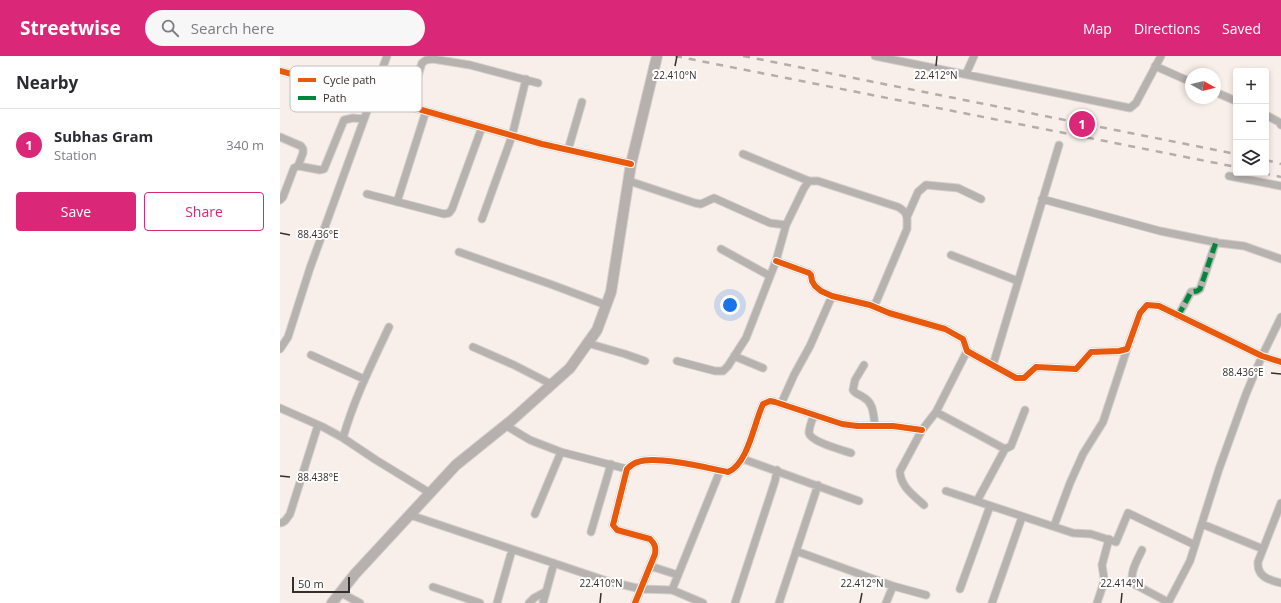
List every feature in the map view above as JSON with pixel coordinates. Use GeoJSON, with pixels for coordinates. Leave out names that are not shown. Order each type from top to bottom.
{"type":"FeatureCollection","features":[{"type":"Feature","properties":{"kind":"main road"},"geometry":{"type":"LineString","coordinates":[[332,603],[355,574],[456,465],[505,425],[570,368],[597,330],[611,292],[631,164],[657,56]]}},
{"type":"Feature","properties":{"kind":"street"},"geometry":{"type":"LineString","coordinates":[[383,66],[387,56]]}},
{"type":"Feature","properties":{"kind":"street"},"geometry":{"type":"LineString","coordinates":[[874,56],[1130,108],[1136,103],[1161,56]]}},
{"type":"Feature","properties":{"kind":"street"},"geometry":{"type":"LineString","coordinates":[[966,74],[974,56]]}},
{"type":"Feature","properties":{"kind":"street"},"geometry":{"type":"LineString","coordinates":[[421,66],[426,60],[433,59],[470,65],[538,82]]}},
{"type":"Feature","properties":{"kind":"street"},"geometry":{"type":"LineString","coordinates":[[1155,66],[1185,79]]}},
{"type":"Feature","properties":{"kind":"street"},"geometry":{"type":"LineString","coordinates":[[280,71],[290,74]]}},
{"type":"Feature","properties":{"kind":"street"},"geometry":{"type":"LineString","coordinates":[[482,219],[512,136],[526,79]]}},
{"type":"Feature","properties":{"kind":"street"},"geometry":{"type":"LineString","coordinates":[[1221,95],[1233,100]]}},
{"type":"Feature","properties":{"kind":"street"},"geometry":{"type":"LineString","coordinates":[[568,150],[582,102]]}},
{"type":"Feature","properties":{"kind":"street"},"geometry":{"type":"LineString","coordinates":[[422,110],[512,136],[631,164]]}},
{"type":"Feature","properties":{"kind":"street"},"geometry":{"type":"LineString","coordinates":[[398,202],[426,111]]}},
{"type":"Feature","properties":{"kind":"street"},"geometry":{"type":"LineString","coordinates":[[280,349],[288,337],[310,268],[366,112]]}},
{"type":"Feature","properties":{"kind":"street"},"geometry":{"type":"LineString","coordinates":[[1269,117],[1279,122],[1281,125]]}},
{"type":"Feature","properties":{"kind":"street"},"geometry":{"type":"LineString","coordinates":[[298,166],[320,170],[324,169],[344,120],[348,118],[364,119]]}},
{"type":"Feature","properties":{"kind":"street"},"geometry":{"type":"LineString","coordinates":[[367,194],[444,214],[449,213],[452,209],[482,127]]}},
{"type":"Feature","properties":{"kind":"street"},"geometry":{"type":"LineString","coordinates":[[280,137],[301,146],[303,149],[298,166],[294,168],[283,197],[280,200]]}},
{"type":"Feature","properties":{"kind":"street"},"geometry":{"type":"LineString","coordinates":[[993,365],[1059,145]]}},
{"type":"Feature","properties":{"kind":"street"},"geometry":{"type":"LineString","coordinates":[[743,154],[809,181],[818,181],[898,207],[904,211],[907,217]]}},
{"type":"Feature","properties":{"kind":"street"},"geometry":{"type":"LineString","coordinates":[[1229,176],[1281,186]]}},
{"type":"Feature","properties":{"kind":"street"},"geometry":{"type":"LineString","coordinates":[[628,181],[695,203],[702,204],[714,198],[770,223],[786,225]]}},
{"type":"Feature","properties":{"kind":"street"},"geometry":{"type":"LineString","coordinates":[[677,361],[715,371],[723,371],[728,366],[746,338],[776,261],[786,225],[809,181]]}},
{"type":"Feature","properties":{"kind":"street"},"geometry":{"type":"LineString","coordinates":[[874,307],[906,229],[907,217],[918,192],[926,185],[958,188],[981,199]]}},
{"type":"Feature","properties":{"kind":"street"},"geometry":{"type":"LineString","coordinates":[[1042,199],[1160,231],[1244,246],[1281,259]]}},
{"type":"Feature","properties":{"kind":"street"},"geometry":{"type":"LineString","coordinates":[[1178,316],[1191,292],[1200,288],[1216,242]]}},
{"type":"Feature","properties":{"kind":"street"},"geometry":{"type":"LineString","coordinates":[[721,249],[770,276]]}},
{"type":"Feature","properties":{"kind":"street"},"geometry":{"type":"LineString","coordinates":[[459,252],[606,305]]}},
{"type":"Feature","properties":{"kind":"street"},"geometry":{"type":"LineString","coordinates":[[951,255],[1018,281]]}},
{"type":"Feature","properties":{"kind":"street"},"geometry":{"type":"LineString","coordinates":[[776,261],[809,273],[815,286],[821,291],[832,296],[874,307],[945,329],[963,339],[967,351],[1016,378],[1024,378],[1036,368],[1076,370],[1091,352],[1119,351],[1127,349]]}},
{"type":"Feature","properties":{"kind":"street"},"geometry":{"type":"LineString","coordinates":[[781,404],[794,375],[810,346],[832,296]]}},
{"type":"Feature","properties":{"kind":"street"},"geometry":{"type":"LineString","coordinates":[[1054,526],[1070,483],[1083,454],[1103,422],[1140,313],[1147,305],[1159,306],[1262,356],[1281,362]]}},
{"type":"Feature","properties":{"kind":"street"},"geometry":{"type":"LineString","coordinates":[[1142,550],[1132,574],[1132,581],[1134,584],[1168,602],[1190,561],[1219,469],[1246,394],[1281,317]]}},
{"type":"Feature","properties":{"kind":"street"},"geometry":{"type":"LineString","coordinates":[[344,438],[348,422],[364,379],[389,327]]}},
{"type":"Feature","properties":{"kind":"street"},"geometry":{"type":"LineString","coordinates":[[280,334],[288,337]]}},
{"type":"Feature","properties":{"kind":"street"},"geometry":{"type":"LineString","coordinates":[[587,343],[645,361]]}},
{"type":"Feature","properties":{"kind":"street"},"geometry":{"type":"LineString","coordinates":[[473,347],[514,365],[551,384]]}},
{"type":"Feature","properties":{"kind":"street"},"geometry":{"type":"LineString","coordinates":[[924,505],[905,487],[900,477],[900,471],[922,430],[936,412],[967,351]]}},
{"type":"Feature","properties":{"kind":"street"},"geometry":{"type":"LineString","coordinates":[[311,355],[364,379]]}},
{"type":"Feature","properties":{"kind":"street"},"geometry":{"type":"LineString","coordinates":[[734,356],[763,368]]}},
{"type":"Feature","properties":{"kind":"street"},"geometry":{"type":"LineString","coordinates":[[864,365],[855,380],[853,390],[870,401],[875,425]]}},
{"type":"Feature","properties":{"kind":"street"},"geometry":{"type":"LineString","coordinates":[[635,603],[655,554],[656,548],[650,539],[617,530],[613,525],[627,469],[637,462],[650,459],[682,463],[720,471],[728,472],[734,470],[743,459],[764,404],[770,402],[781,404],[842,424],[857,426],[893,426],[922,430]]}},
{"type":"Feature","properties":{"kind":"street"},"geometry":{"type":"LineString","coordinates":[[280,408],[344,438],[376,460],[430,492]]}},
{"type":"Feature","properties":{"kind":"street"},"geometry":{"type":"LineString","coordinates":[[977,501],[1005,449],[1011,446],[1025,410]]}},
{"type":"Feature","properties":{"kind":"street"},"geometry":{"type":"LineString","coordinates":[[936,412],[1005,449]]}},
{"type":"Feature","properties":{"kind":"street"},"geometry":{"type":"LineString","coordinates":[[814,415],[809,432],[811,436],[819,442],[851,453]]}},
{"type":"Feature","properties":{"kind":"street"},"geometry":{"type":"LineString","coordinates":[[280,523],[283,523],[290,514],[318,425]]}},
{"type":"Feature","properties":{"kind":"street"},"geometry":{"type":"LineString","coordinates":[[505,425],[530,440],[561,452],[627,469]]}},
{"type":"Feature","properties":{"kind":"street"},"geometry":{"type":"LineString","coordinates":[[535,514],[561,452]]}},
{"type":"Feature","properties":{"kind":"street"},"geometry":{"type":"LineString","coordinates":[[743,459],[777,470],[859,501]]}},
{"type":"Feature","properties":{"kind":"street"},"geometry":{"type":"LineString","coordinates":[[591,532],[611,464]]}},
{"type":"Feature","properties":{"kind":"street"},"geometry":{"type":"LineString","coordinates":[[734,603],[775,481],[777,470]]}},
{"type":"Feature","properties":{"kind":"street"},"geometry":{"type":"LineString","coordinates":[[672,590],[720,471]]}},
{"type":"Feature","properties":{"kind":"street"},"geometry":{"type":"LineString","coordinates":[[779,603],[818,485]]}},
{"type":"Feature","properties":{"kind":"street"},"geometry":{"type":"LineString","coordinates":[[946,491],[1073,533],[1091,534],[1116,542],[1128,513],[1195,545]]}},
{"type":"Feature","properties":{"kind":"street"},"geometry":{"type":"LineString","coordinates":[[1281,504],[1258,562],[1260,574],[1268,579],[1281,583]]}},
{"type":"Feature","properties":{"kind":"street"},"geometry":{"type":"LineString","coordinates":[[960,589],[990,506]]}},
{"type":"Feature","properties":{"kind":"street"},"geometry":{"type":"LineString","coordinates":[[410,515],[607,581],[641,589],[672,590],[703,603]]}},
{"type":"Feature","properties":{"kind":"street"},"geometry":{"type":"LineString","coordinates":[[992,603],[1022,517]]}},
{"type":"Feature","properties":{"kind":"street"},"geometry":{"type":"LineString","coordinates":[[1202,524],[1263,550]]}},
{"type":"Feature","properties":{"kind":"street"},"geometry":{"type":"LineString","coordinates":[[1097,603],[1103,585],[1104,578],[1102,565],[1109,539]]}},
{"type":"Feature","properties":{"kind":"street"},"geometry":{"type":"LineString","coordinates":[[497,603],[512,550]]}},
{"type":"Feature","properties":{"kind":"street"},"geometry":{"type":"LineString","coordinates":[[796,551],[893,586],[926,595]]}},
{"type":"Feature","properties":{"kind":"street"},"geometry":{"type":"LineString","coordinates":[[543,603],[554,563]]}},
{"type":"Feature","properties":{"kind":"street"},"geometry":{"type":"LineString","coordinates":[[650,566],[678,575]]}},
{"type":"Feature","properties":{"kind":"street"},"geometry":{"type":"LineString","coordinates":[[886,603],[893,586]]}},
{"type":"Feature","properties":{"kind":"street"},"geometry":{"type":"LineString","coordinates":[[433,587],[480,603]]}},
{"type":"Feature","properties":{"kind":"street"},"geometry":{"type":"LineString","coordinates":[[530,603],[534,598],[545,592]]}},
{"type":"Feature","properties":{"kind":"street"},"geometry":{"type":"LineString","coordinates":[[341,593],[360,603]]}},
{"type":"Feature","properties":{"kind":"railway"},"geometry":{"type":"LineString","coordinates":[[675,56],[1233,166]]}},
{"type":"Feature","properties":{"kind":"railway"},"geometry":{"type":"LineString","coordinates":[[743,56],[1233,153]]}},
{"type":"Feature","properties":{"kind":"railway"},"geometry":{"type":"LineString","coordinates":[[1269,161],[1281,164]]}},
{"type":"Feature","properties":{"kind":"railway"},"geometry":{"type":"LineString","coordinates":[[1269,174],[1281,177]]}},
{"type":"Feature","properties":{"kind":"marked path"},"geometry":{"type":"LineString","coordinates":[[1178,316],[1191,292],[1200,289],[1216,242]]}},
{"type":"Feature","properties":{"kind":"cycle path"},"geometry":{"type":"LineString","coordinates":[[280,71],[290,74]]}},
{"type":"Feature","properties":{"kind":"cycle path"},"geometry":{"type":"LineString","coordinates":[[422,110],[542,144],[631,164]]}},
{"type":"Feature","properties":{"kind":"cycle path"},"geometry":{"type":"LineString","coordinates":[[776,261],[809,273],[815,286],[821,291],[832,296],[870,305],[889,313],[945,329],[963,339],[967,351],[1016,378],[1024,378],[1036,367],[1076,369],[1091,352],[1119,351],[1127,349],[1140,313],[1147,305],[1159,306],[1262,356],[1281,362]]}},
{"type":"Feature","properties":{"kind":"cycle path"},"geometry":{"type":"LineString","coordinates":[[635,603],[655,554],[655,546],[650,539],[617,530],[613,525],[627,469],[634,464],[646,460],[669,461],[728,472],[735,468],[741,461],[750,442],[763,404],[770,401],[842,424],[857,426],[893,426],[922,430]]}},
{"type":"Feature","properties":{"kind":"place","name":"Subhas Gram"},"geometry":{"type":"Point","coordinates":[1082,124]}}]}
